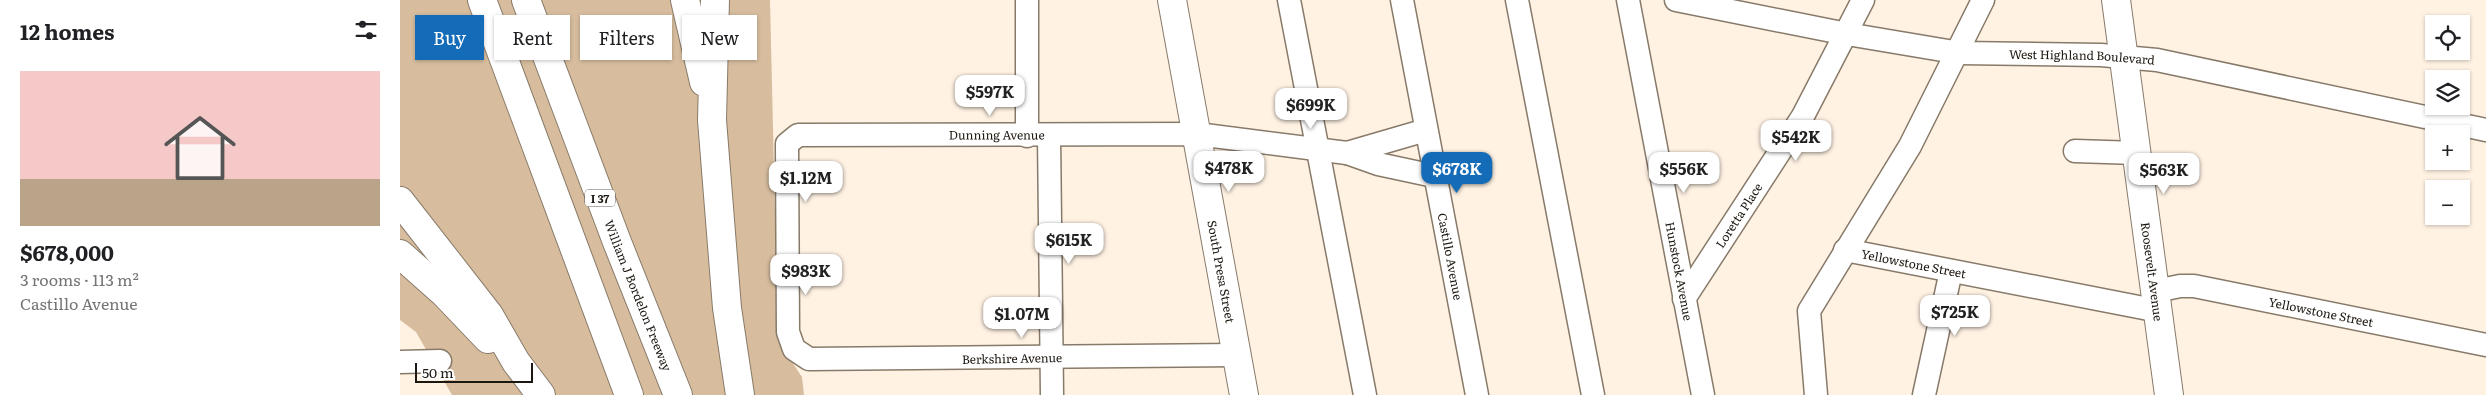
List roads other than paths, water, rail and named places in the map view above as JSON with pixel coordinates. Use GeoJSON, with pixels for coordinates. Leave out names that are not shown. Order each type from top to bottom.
{"type":"FeatureCollection","features":[{"type":"Feature","properties":{"kind":"main road"},"geometry":{"type":"LineString","coordinates":[[482,0],[629,395]]}},
{"type":"Feature","properties":{"kind":"main road","name":"William J Bordelon Freeway"},"geometry":{"type":"LineString","coordinates":[[526,0],[617,242],[678,395]]}},
{"type":"Feature","properties":{"kind":"main road"},"geometry":{"type":"LineString","coordinates":[[685,0],[712,120]]}},
{"type":"Feature","properties":{"kind":"main road"},"geometry":{"type":"LineString","coordinates":[[715,0],[712,120],[727,308],[740,395]]}},
{"type":"Feature","properties":{"kind":"main road","name":"South Presa Street"},"geometry":{"type":"LineString","coordinates":[[1172,0],[1244,395]]}},
{"type":"Feature","properties":{"kind":"main road","name":"Roosevelt Avenue"},"geometry":{"type":"LineString","coordinates":[[2116,0],[2169,395]]}},
{"type":"Feature","properties":{"kind":"main road"},"geometry":{"type":"LineString","coordinates":[[400,201],[489,315],[516,362],[541,395]]}},
{"type":"Feature","properties":{"kind":"main road"},"geometry":{"type":"LineString","coordinates":[[400,254],[444,293],[486,337],[516,362]]}},
{"type":"Feature","properties":{"kind":"street"},"geometry":{"type":"LineString","coordinates":[[1027,0],[1038,136],[1052,358],[1052,395]]}},
{"type":"Feature","properties":{"kind":"street"},"geometry":{"type":"LineString","coordinates":[[1289,0],[1365,395]]}},
{"type":"Feature","properties":{"kind":"street","name":"Castillo Avenue"},"geometry":{"type":"LineString","coordinates":[[1402,0],[1477,395]]}},
{"type":"Feature","properties":{"kind":"street"},"geometry":{"type":"LineString","coordinates":[[1517,0],[1593,395]]}},
{"type":"Feature","properties":{"kind":"street","name":"Hunstock Avenue"},"geometry":{"type":"LineString","coordinates":[[1628,0],[1703,395]]}},
{"type":"Feature","properties":{"kind":"street","name":"West Highland Boulevard"},"geometry":{"type":"LineString","coordinates":[[1676,0],[1742,6],[1846,34],[1955,52],[2124,56],[2158,60],[2486,130]]}},
{"type":"Feature","properties":{"kind":"street","name":"Loretta Place"},"geometry":{"type":"LineString","coordinates":[[1684,299],[1803,116],[1863,0]]}},
{"type":"Feature","properties":{"kind":"street"},"geometry":{"type":"LineString","coordinates":[[1816,395],[1809,311],[1910,146],[1955,52],[1983,0]]}},
{"type":"Feature","properties":{"kind":"street"},"geometry":{"type":"LineString","coordinates":[[1347,153],[1426,130]]}},
{"type":"Feature","properties":{"kind":"street","name":"Dunning Avenue"},"geometry":{"type":"LineString","coordinates":[[792,346],[788,332],[788,144],[796,136],[1197,134],[1347,153]]}},
{"type":"Feature","properties":{"kind":"street"},"geometry":{"type":"LineString","coordinates":[[2075,151],[2137,153]]}},
{"type":"Feature","properties":{"kind":"street"},"geometry":{"type":"LineString","coordinates":[[1347,153],[1378,164],[1434,176]]}},
{"type":"Feature","properties":{"kind":"street","name":"Yellowstone Street"},"geometry":{"type":"LineString","coordinates":[[1845,250],[1951,271],[2157,301],[2180,286],[2194,286],[2486,344]]}},
{"type":"Feature","properties":{"kind":"street"},"geometry":{"type":"LineString","coordinates":[[1924,395],[1951,271]]}},
{"type":"Feature","properties":{"kind":"street","name":"Berkshire Avenue"},"geometry":{"type":"LineString","coordinates":[[792,346],[800,354],[821,360],[1237,355]]}},
{"type":"Feature","properties":{"kind":"street"},"geometry":{"type":"LineString","coordinates":[[400,362],[440,361]]}}]}
